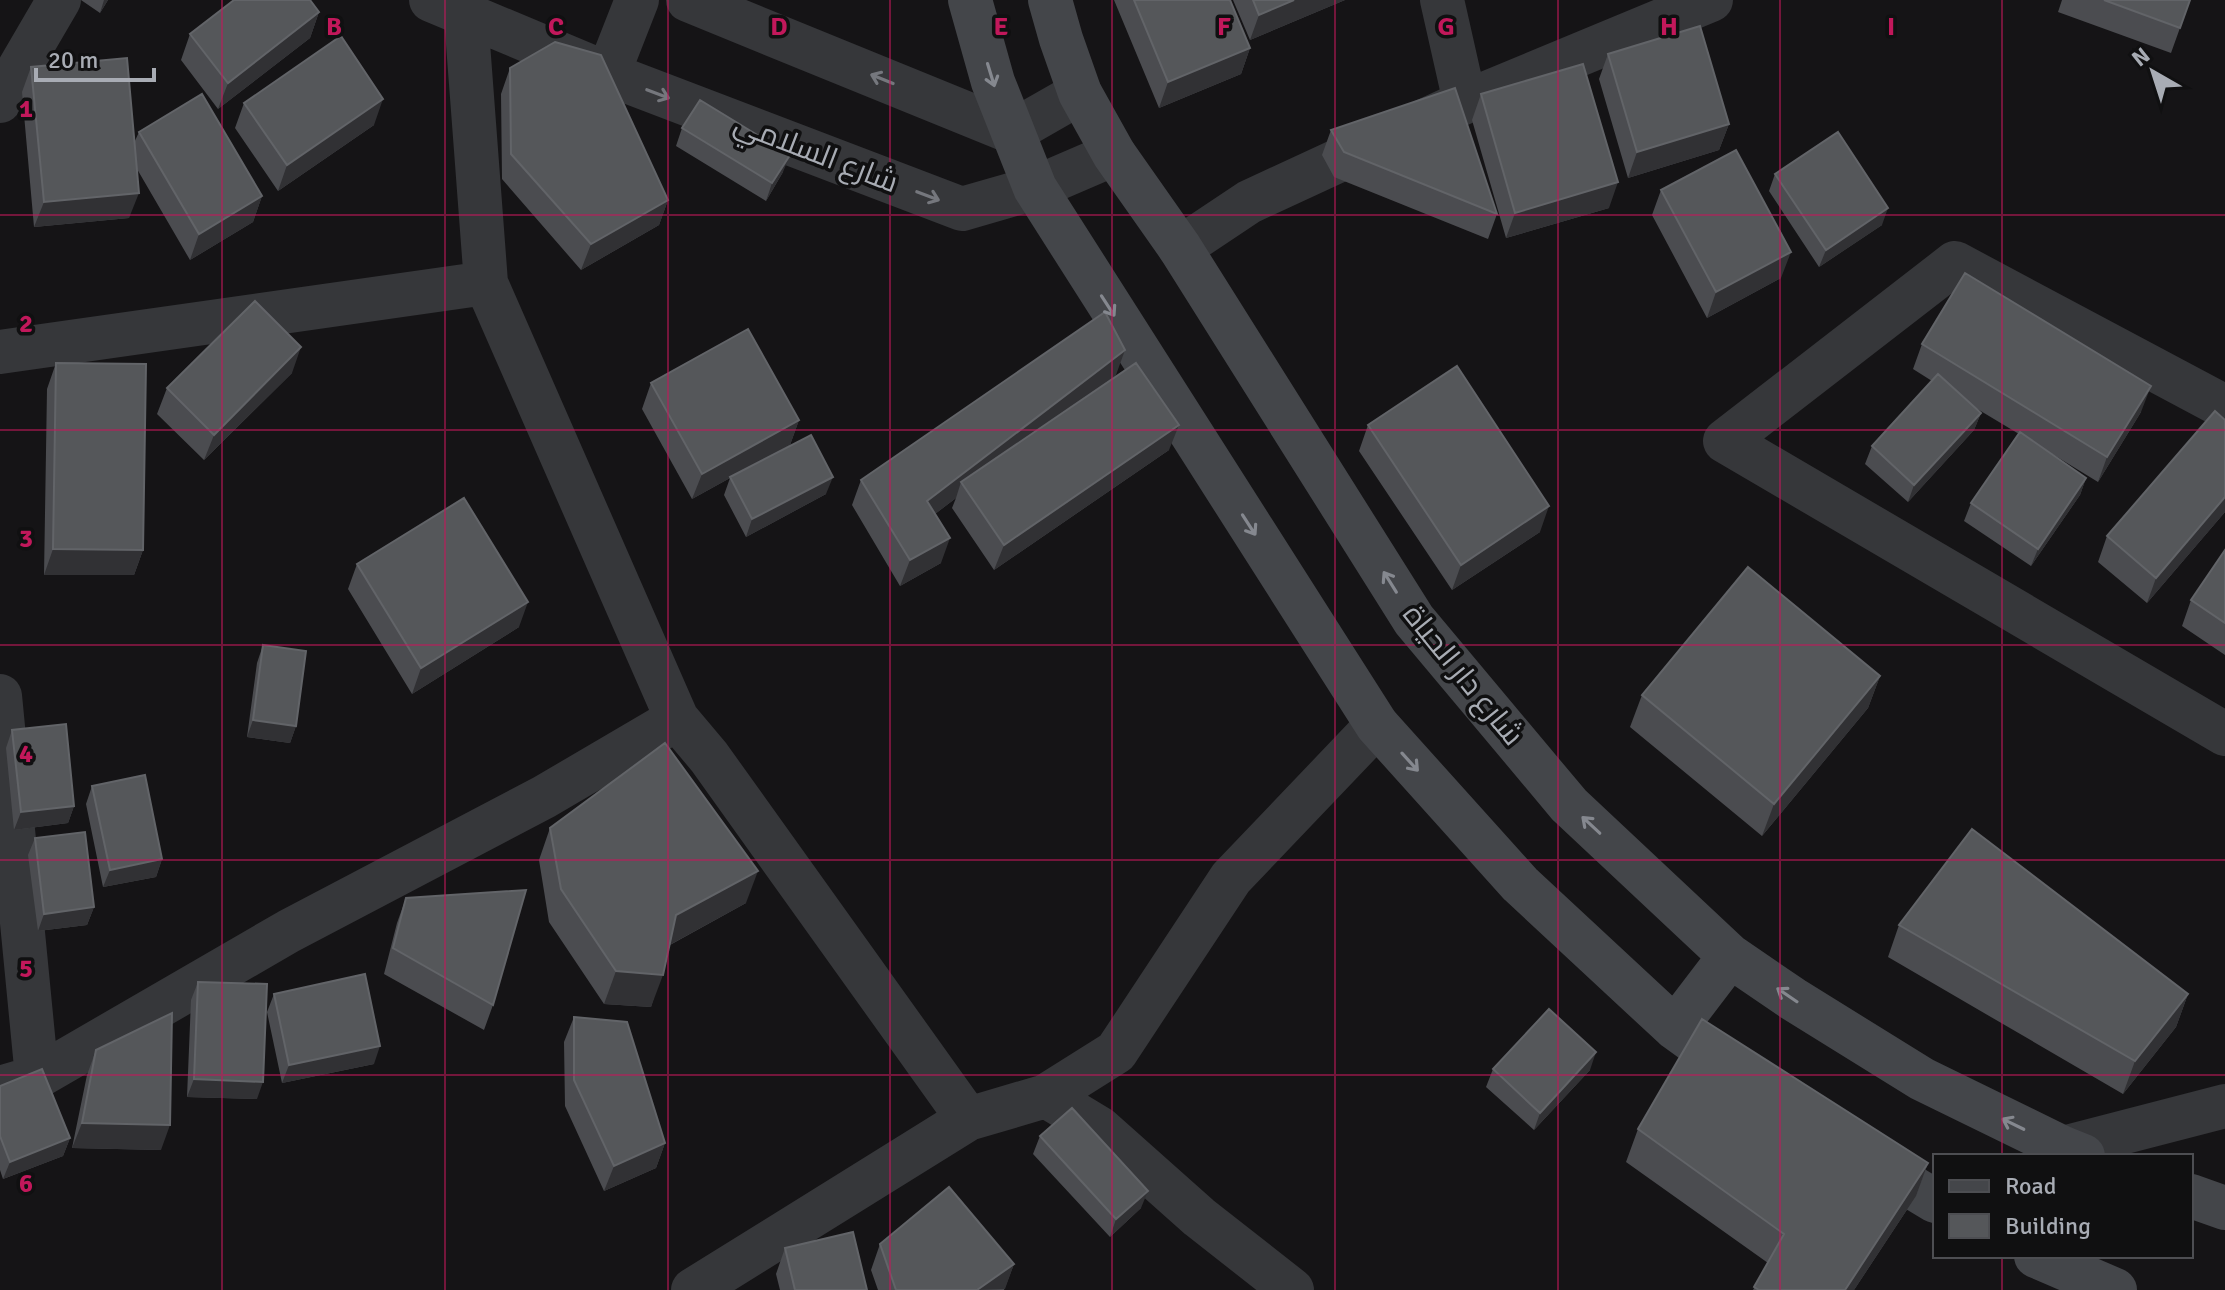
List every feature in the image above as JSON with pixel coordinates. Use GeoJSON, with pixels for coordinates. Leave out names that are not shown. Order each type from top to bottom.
{"type":"FeatureCollection","features":[{"type":"Feature","properties":{"kind":"main road"},"geometry":{"type":"LineString","coordinates":[[970,0],[993,82],[1035,188],[1377,725],[1520,884],[1675,1028],[1772,1096]]}},
{"type":"Feature","properties":{"kind":"main road","name":"شارع دار الحياة"},"geometry":{"type":"LineString","coordinates":[[1050,0],[1080,93],[1114,154],[1180,248],[1414,620],[1569,805],[1730,956],[1922,1079],[2073,1152]]}},
{"type":"Feature","properties":{"kind":"main road"},"geometry":{"type":"LineString","coordinates":[[1675,1028],[1730,956]]}},
{"type":"Feature","properties":{"kind":"main road"},"geometry":{"type":"LineString","coordinates":[[1836,1140],[1888,1175],[1933,1200]]}},
{"type":"Feature","properties":{"kind":"main road"},"geometry":{"type":"LineString","coordinates":[[2193,1197],[2225,1208]]}},
{"type":"Feature","properties":{"kind":"main road"},"geometry":{"type":"LineString","coordinates":[[2041,1258],[2115,1290]]}},
{"type":"Feature","properties":{"kind":"street"},"geometry":{"type":"LineString","coordinates":[[0,101],[59,0]]}},
{"type":"Feature","properties":{"kind":"street"},"geometry":{"type":"LineString","coordinates":[[608,74],[637,0]]}},
{"type":"Feature","properties":{"kind":"street"},"geometry":{"type":"LineString","coordinates":[[688,0],[1012,132],[1080,93]]}},
{"type":"Feature","properties":{"kind":"street"},"geometry":{"type":"LineString","coordinates":[[1442,0],[1465,102]]}},
{"type":"Feature","properties":{"kind":"street"},"geometry":{"type":"LineString","coordinates":[[1180,248],[1249,202],[1465,102],[1711,0]]}},
{"type":"Feature","properties":{"kind":"street"},"geometry":{"type":"LineString","coordinates":[[449,8],[486,283],[677,719],[709,757],[968,1119]]}},
{"type":"Feature","properties":{"kind":"street","name":"شارع السلامي"},"geometry":{"type":"LineString","coordinates":[[449,8],[608,74],[962,209],[1035,188],[1114,154]]}},
{"type":"Feature","properties":{"kind":"street"},"geometry":{"type":"LineString","coordinates":[[2225,407],[1955,263],[1725,441],[2225,734]]}},
{"type":"Feature","properties":{"kind":"street"},"geometry":{"type":"LineString","coordinates":[[0,352],[486,283]]}},
{"type":"Feature","properties":{"kind":"street"},"geometry":{"type":"LineString","coordinates":[[0,696],[18,1083],[289,931],[544,797],[677,719]]}},
{"type":"Feature","properties":{"kind":"street"},"geometry":{"type":"LineString","coordinates":[[693,1290],[968,1119],[1046,1096],[1116,1052],[1231,878],[1377,725]]}},
{"type":"Feature","properties":{"kind":"street"},"geometry":{"type":"LineString","coordinates":[[1046,1096],[1099,1128],[1199,1217],[1292,1290]]}},
{"type":"Feature","properties":{"kind":"street"},"geometry":{"type":"LineString","coordinates":[[2073,1152],[2225,1106]]}},
{"type":"Feature","properties":{"kind":"building"},"geometry":{"type":"Polygon","coordinates":[[[234,0],[310,0],[319,12],[228,83],[190,34],[234,0]]]}},
{"type":"Feature","properties":{"kind":"building"},"geometry":{"type":"Polygon","coordinates":[[[1134,0],[1230,0],[1250,48],[1168,82],[1134,0]]]}},
{"type":"Feature","properties":{"kind":"building"},"geometry":{"type":"Polygon","coordinates":[[[1253,0],[1294,0],[1259,15],[1253,0]]]}},
{"type":"Feature","properties":{"kind":"building"},"geometry":{"type":"Polygon","coordinates":[[[2104,0],[2190,0],[2180,28],[2104,0]]]}},
{"type":"Feature","properties":{"kind":"building"},"geometry":{"type":"Polygon","coordinates":[[[1700,26],[1729,124],[1637,152],[1608,54],[1700,26]]]}},
{"type":"Feature","properties":{"kind":"building"},"geometry":{"type":"Polygon","coordinates":[[[341,36],[383,99],[287,165],[244,103],[341,36]]]}},
{"type":"Feature","properties":{"kind":"building"},"geometry":{"type":"Polygon","coordinates":[[[555,42],[601,55],[668,200],[591,244],[511,154],[510,68],[555,42]]]}},
{"type":"Feature","properties":{"kind":"building"},"geometry":{"type":"Polygon","coordinates":[[[127,58],[139,193],[44,202],[31,67],[127,58]]]}},
{"type":"Feature","properties":{"kind":"building"},"geometry":{"type":"Polygon","coordinates":[[[1583,64],[1618,182],[1515,213],[1481,94],[1583,64]]]}},
{"type":"Feature","properties":{"kind":"building"},"geometry":{"type":"Polygon","coordinates":[[[1455,88],[1497,214],[1344,152],[1331,130],[1455,88]]]}},
{"type":"Feature","properties":{"kind":"building"},"geometry":{"type":"Polygon","coordinates":[[[202,94],[262,196],[199,234],[139,132],[202,94]]]}},
{"type":"Feature","properties":{"kind":"building"},"geometry":{"type":"Polygon","coordinates":[[[700,100],[790,155],[772,183],[682,128],[700,100]]]}},
{"type":"Feature","properties":{"kind":"building"},"geometry":{"type":"Polygon","coordinates":[[[1838,132],[1888,208],[1826,250],[1775,174],[1838,132]]]}},
{"type":"Feature","properties":{"kind":"building"},"geometry":{"type":"Polygon","coordinates":[[[1736,150],[1791,252],[1716,292],[1661,190],[1736,150]]]}},
{"type":"Feature","properties":{"kind":"building"},"geometry":{"type":"Polygon","coordinates":[[[1965,273],[2151,386],[2107,457],[1922,344],[1965,273]]]}},
{"type":"Feature","properties":{"kind":"building"},"geometry":{"type":"Polygon","coordinates":[[[255,301],[301,347],[214,435],[167,388],[255,301]]]}},
{"type":"Feature","properties":{"kind":"building"},"geometry":{"type":"Polygon","coordinates":[[[1105,312],[1125,350],[927,501],[950,538],[910,560],[861,480],[1105,312]]]}},
{"type":"Feature","properties":{"kind":"building"},"geometry":{"type":"Polygon","coordinates":[[[748,329],[799,420],[702,474],[651,383],[748,329]]]}},
{"type":"Feature","properties":{"kind":"building"},"geometry":{"type":"Polygon","coordinates":[[[56,363],[146,364],[143,550],[53,549],[56,363]]]}},
{"type":"Feature","properties":{"kind":"building"},"geometry":{"type":"Polygon","coordinates":[[[1136,363],[1179,425],[1004,545],[961,482],[1136,363]]]}},
{"type":"Feature","properties":{"kind":"building"},"geometry":{"type":"Polygon","coordinates":[[[1457,366],[1549,506],[1461,565],[1368,425],[1457,366]]]}},
{"type":"Feature","properties":{"kind":"building"},"geometry":{"type":"Polygon","coordinates":[[[1938,374],[1981,413],[1914,485],[1872,446],[1938,374]]]}},
{"type":"Feature","properties":{"kind":"building"},"geometry":{"type":"Polygon","coordinates":[[[2215,411],[2225,420],[2225,497],[2156,578],[2107,536],[2215,411]]]}},
{"type":"Feature","properties":{"kind":"building"},"geometry":{"type":"Polygon","coordinates":[[[2020,432],[2086,478],[2038,549],[1971,503],[2020,432]]]}},
{"type":"Feature","properties":{"kind":"building"},"geometry":{"type":"Polygon","coordinates":[[[811,435],[833,477],[752,519],[730,477],[811,435]]]}},
{"type":"Feature","properties":{"kind":"building"},"geometry":{"type":"Polygon","coordinates":[[[464,498],[528,602],[421,668],[357,564],[464,498]]]}},
{"type":"Feature","properties":{"kind":"building"},"geometry":{"type":"Polygon","coordinates":[[[2225,550],[2225,623],[2191,600],[2225,550]]]}},
{"type":"Feature","properties":{"kind":"building"},"geometry":{"type":"Polygon","coordinates":[[[1748,567],[1880,676],[1774,804],[1642,695],[1748,567]]]}},
{"type":"Feature","properties":{"kind":"building"},"geometry":{"type":"Polygon","coordinates":[[[263,645],[306,651],[296,726],[253,720],[263,645]]]}},
{"type":"Feature","properties":{"kind":"building"},"geometry":{"type":"Polygon","coordinates":[[[66,724],[74,806],[21,812],[12,730],[66,724]]]}},
{"type":"Feature","properties":{"kind":"building"},"geometry":{"type":"Polygon","coordinates":[[[665,743],[758,871],[676,915],[663,975],[616,971],[561,889],[550,828],[665,743]]]}},
{"type":"Feature","properties":{"kind":"building"},"geometry":{"type":"Polygon","coordinates":[[[145,775],[162,859],[110,870],[92,786],[145,775]]]}},
{"type":"Feature","properties":{"kind":"building"},"geometry":{"type":"Polygon","coordinates":[[[1972,829],[2188,994],[2135,1061],[1899,925],[1972,829]]]}},
{"type":"Feature","properties":{"kind":"building"},"geometry":{"type":"Polygon","coordinates":[[[85,832],[94,907],[44,914],[35,838],[85,832]]]}},
{"type":"Feature","properties":{"kind":"building"},"geometry":{"type":"Polygon","coordinates":[[[526,890],[493,1005],[393,948],[406,898],[526,890]]]}},
{"type":"Feature","properties":{"kind":"building"},"geometry":{"type":"Polygon","coordinates":[[[365,974],[380,1046],[289,1065],[274,994],[365,974]]]}},
{"type":"Feature","properties":{"kind":"building"},"geometry":{"type":"Polygon","coordinates":[[[198,982],[267,984],[263,1082],[194,1079],[198,982]]]}},
{"type":"Feature","properties":{"kind":"building"},"geometry":{"type":"Polygon","coordinates":[[[1549,1009],[1596,1052],[1540,1113],[1493,1069],[1549,1009]]]}},
{"type":"Feature","properties":{"kind":"building"},"geometry":{"type":"Polygon","coordinates":[[[172,1013],[170,1125],[82,1123],[96,1050],[172,1013]]]}},
{"type":"Feature","properties":{"kind":"building"},"geometry":{"type":"Polygon","coordinates":[[[574,1017],[627,1022],[665,1143],[614,1166],[574,1080],[574,1017]]]}},
{"type":"Feature","properties":{"kind":"building"},"geometry":{"type":"Polygon","coordinates":[[[1702,1019],[1928,1163],[1845,1290],[1759,1290],[1754,1287],[1784,1234],[1638,1129],[1702,1019]]]}},
{"type":"Feature","properties":{"kind":"building"},"geometry":{"type":"Polygon","coordinates":[[[42,1069],[70,1138],[10,1162],[0,1136],[0,1086],[42,1069]]]}},
{"type":"Feature","properties":{"kind":"building"},"geometry":{"type":"Polygon","coordinates":[[[1072,1108],[1148,1191],[1116,1219],[1040,1136],[1072,1108]]]}},
{"type":"Feature","properties":{"kind":"building"},"geometry":{"type":"Polygon","coordinates":[[[949,1187],[1014,1264],[977,1290],[896,1290],[880,1244],[949,1187]]]}},
{"type":"Feature","properties":{"kind":"building"},"geometry":{"type":"Polygon","coordinates":[[[853,1232],[867,1290],[795,1290],[785,1248],[853,1232]]]}}]}
